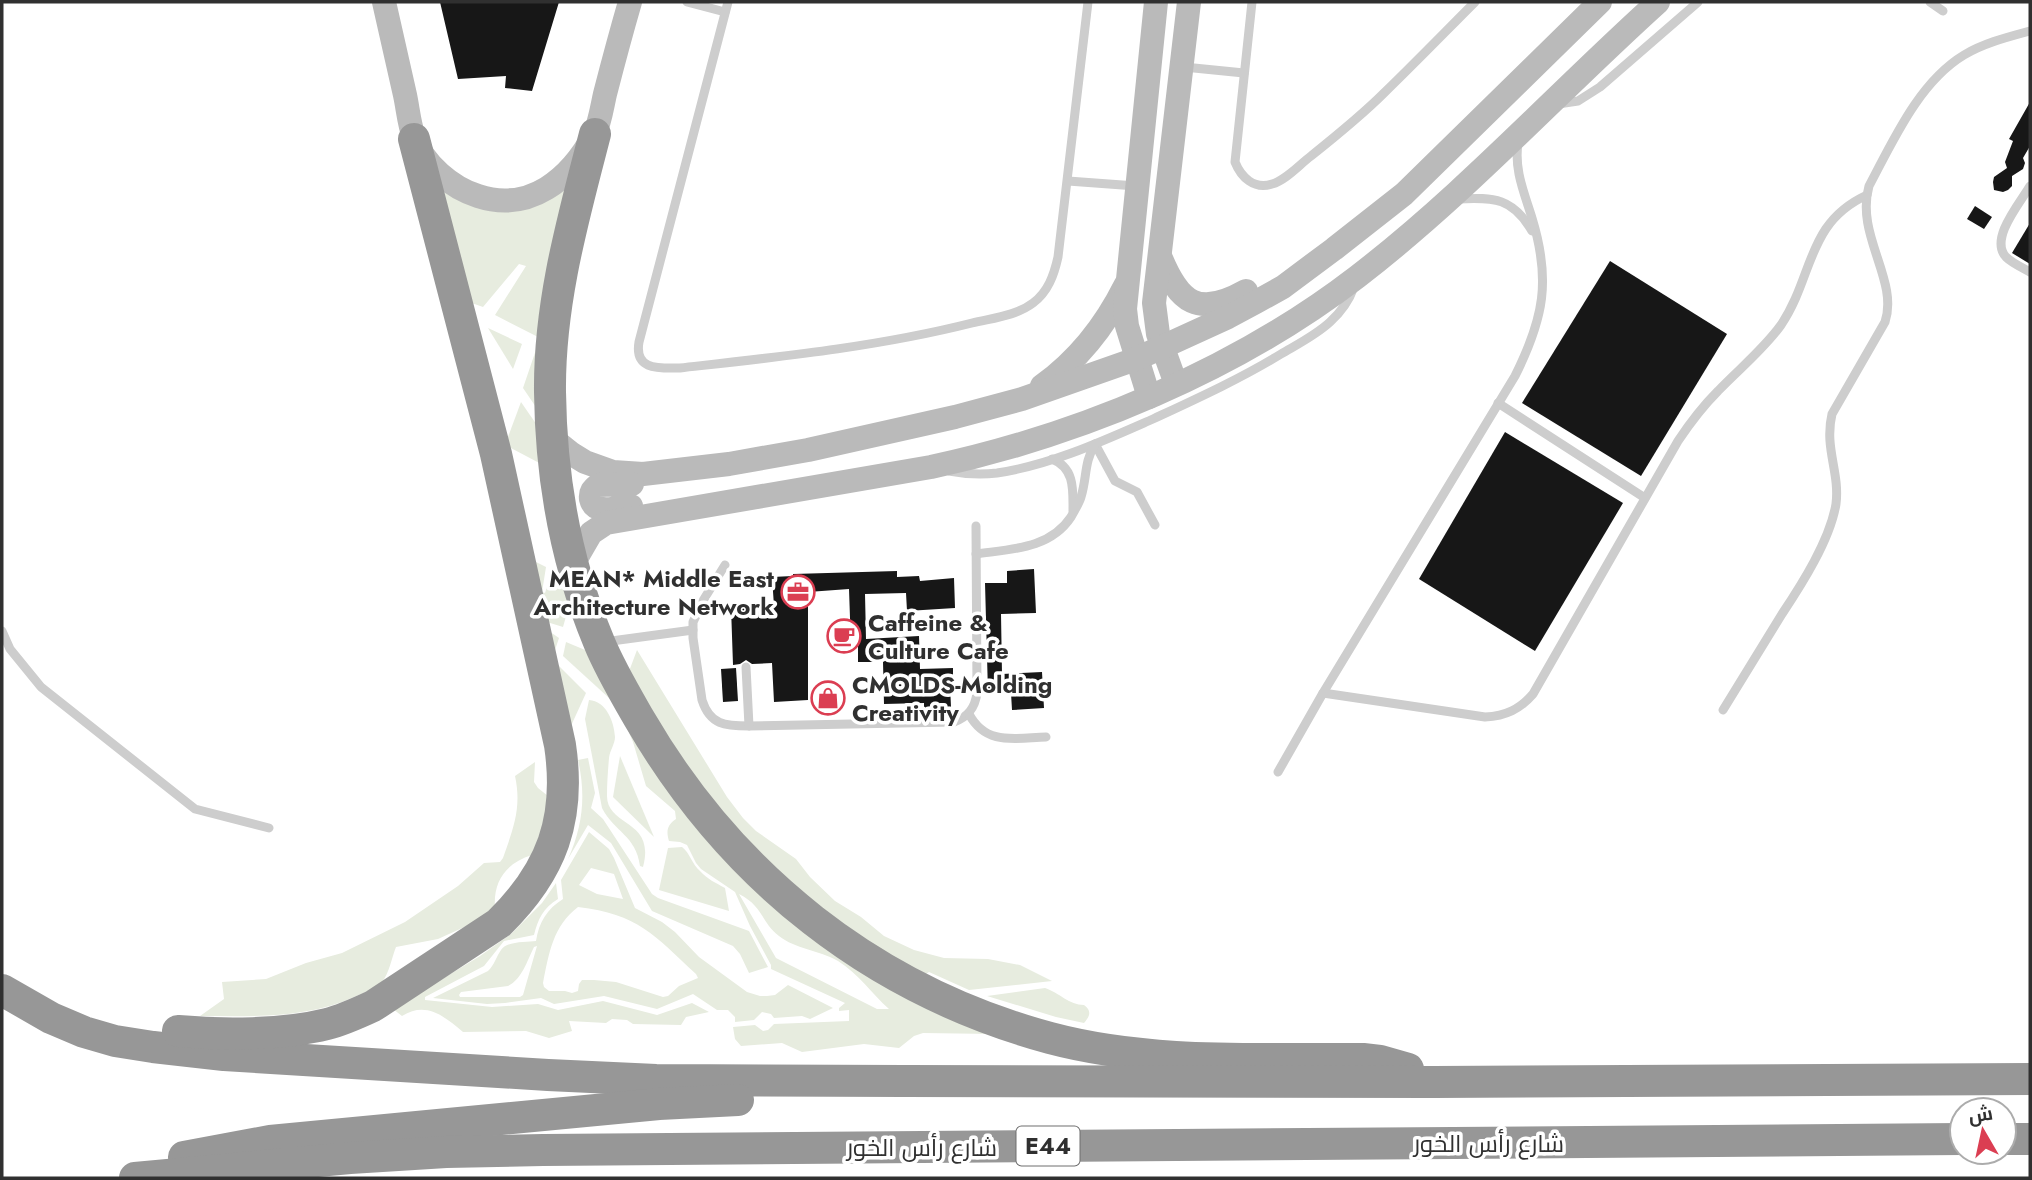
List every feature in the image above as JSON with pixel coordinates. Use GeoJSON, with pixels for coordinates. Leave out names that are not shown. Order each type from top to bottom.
{"type":"FeatureCollection","features":[{"type":"Feature","properties":{"kind":"highway"},"geometry":{"type":"LineString","coordinates":[[595,134],[556,297],[551,368],[552,438],[562,521],[599,643],[662,758],[712,824],[769,883],[820,928],[910,984],[1015,1028],[1088,1047],[1160,1056],[1380,1061],[1398,1065],[1434,1082]]}},
{"type":"Feature","properties":{"kind":"highway"},"geometry":{"type":"LineString","coordinates":[[51,1018],[79,1016],[153,1029],[193,1032],[288,1031],[328,1024],[373,1006],[482,936],[527,893],[548,859],[562,809],[564,766],[493,442],[414,139]]}},
{"type":"Feature","properties":{"kind":"highway"},"geometry":{"type":"LineString","coordinates":[[2,990],[51,1018],[115,1041],[224,1055],[656,1080],[1434,1082],[2030,1079]]}},
{"type":"Feature","properties":{"kind":"highway"},"geometry":{"type":"LineString","coordinates":[[120,1178],[177,1158],[271,1140],[659,1104],[849,1097],[884,1091],[904,1081]]}},
{"type":"Feature","properties":{"kind":"highway","name":"شارع رأس الخور"},"geometry":{"type":"LineString","coordinates":[[135,1178],[446,1152],[1948,1139]]}},
{"type":"Feature","properties":{"kind":"street"},"geometry":{"type":"LineString","coordinates":[[384,2],[414,139],[440,174],[456,186],[493,201],[513,201],[533,196],[551,187],[566,173],[595,134],[630,2]]}},
{"type":"Feature","properties":{"kind":"street"},"geometry":{"type":"LineString","coordinates":[[1136,378],[1125,309],[1126,282],[1156,2]]}},
{"type":"Feature","properties":{"kind":"street"},"geometry":{"type":"LineString","coordinates":[[1177,384],[1163,348],[1154,315],[1154,303],[1189,2]]}},
{"type":"Feature","properties":{"kind":"street"},"geometry":{"type":"LineString","coordinates":[[573,564],[592,533],[606,523],[931,467],[966,449],[1157,367],[1163,348],[1283,287],[1404,194],[1600,2]]}},
{"type":"Feature","properties":{"kind":"street"},"geometry":{"type":"LineString","coordinates":[[552,438],[585,462],[613,471],[643,474],[729,464],[808,450],[1022,399],[1136,378],[1177,384],[1282,329],[1358,277],[1449,200],[1658,2]]}},
{"type":"Feature","properties":{"kind":"street"},"geometry":{"type":"LineString","coordinates":[[1201,373],[1190,368],[1188,363],[1192,350],[1257,315],[1331,267],[1387,220],[1404,194]]}},
{"type":"Feature","properties":{"kind":"street"},"geometry":{"type":"LineString","coordinates":[[1159,254],[1168,277],[1177,290],[1197,302],[1209,305],[1231,299],[1303,258],[1334,249]]}},
{"type":"Feature","properties":{"kind":"street"},"geometry":{"type":"LineString","coordinates":[[1022,399],[1054,377],[1083,351],[1107,318],[1126,282]]}},
{"type":"Feature","properties":{"kind":"street"},"geometry":{"type":"LineString","coordinates":[[684,508],[665,502],[600,509],[592,502],[591,492],[603,483],[678,479],[691,468]]}},
{"type":"Feature","properties":{"kind":"lane"},"geometry":{"type":"LineString","coordinates":[[687,2],[725,12]]}},
{"type":"Feature","properties":{"kind":"lane"},"geometry":{"type":"LineString","coordinates":[[728,2],[637,351],[648,366],[680,368],[891,341],[1018,312],[1033,303],[1054,275],[1058,257],[1088,2]]}},
{"type":"Feature","properties":{"kind":"lane"},"geometry":{"type":"LineString","coordinates":[[1252,2],[1235,162],[1248,181],[1259,185],[1270,185],[1281,180],[1383,95],[1475,2]]}},
{"type":"Feature","properties":{"kind":"lane"},"geometry":{"type":"LineString","coordinates":[[1549,104],[1565,104],[1589,95],[1698,2]]}},
{"type":"Feature","properties":{"kind":"lane"},"geometry":{"type":"LineString","coordinates":[[1930,2],[1943,11]]}},
{"type":"Feature","properties":{"kind":"lane"},"geometry":{"type":"LineString","coordinates":[[1723,710],[1796,594],[1833,517],[1837,488],[1829,444],[1832,414],[1885,322],[1888,307],[1887,292],[1866,215],[1867,195],[1874,177],[1918,97],[1947,66],[1984,45],[2030,31]]}},
{"type":"Feature","properties":{"kind":"lane"},"geometry":{"type":"LineString","coordinates":[[1182,67],[1244,73]]}},
{"type":"Feature","properties":{"kind":"lane"},"geometry":{"type":"LineString","coordinates":[[1278,772],[1499,403],[1534,336],[1540,314],[1543,270],[1539,245],[1517,167],[1519,134]]}},
{"type":"Feature","properties":{"kind":"lane"},"geometry":{"type":"LineString","coordinates":[[1068,181],[1137,187]]}},
{"type":"Feature","properties":{"kind":"lane"},"geometry":{"type":"LineString","coordinates":[[2030,186],[2004,230],[2000,243],[2006,256],[2030,272]]}},
{"type":"Feature","properties":{"kind":"lane"},"geometry":{"type":"LineString","coordinates":[[1323,693],[1485,716],[1516,710],[1526,703],[1534,694],[1645,498],[1691,423],[1780,326],[1798,294],[1824,229],[1843,209],[1867,195]]}},
{"type":"Feature","properties":{"kind":"lane"},"geometry":{"type":"LineString","coordinates":[[1449,200],[1493,199],[1505,202],[1522,215],[1539,245]]}},
{"type":"Feature","properties":{"kind":"lane"},"geometry":{"type":"LineString","coordinates":[[931,467],[983,474],[1052,459],[1095,444],[1233,381],[1313,335],[1340,312],[1358,277]]}},
{"type":"Feature","properties":{"kind":"lane"},"geometry":{"type":"LineString","coordinates":[[1499,403],[1645,498]]}},
{"type":"Feature","properties":{"kind":"lane"},"geometry":{"type":"LineString","coordinates":[[976,554],[1037,544],[1060,530],[1081,498],[1086,463],[1095,444]]}},
{"type":"Feature","properties":{"kind":"lane"},"geometry":{"type":"LineString","coordinates":[[1095,444],[1115,481],[1137,492],[1155,525]]}},
{"type":"Feature","properties":{"kind":"lane"},"geometry":{"type":"LineString","coordinates":[[1052,459],[1063,465],[1070,474],[1073,512]]}},
{"type":"Feature","properties":{"kind":"lane"},"geometry":{"type":"LineString","coordinates":[[725,565],[698,610],[692,630],[702,700],[705,710],[712,718],[722,724],[749,726],[954,722],[973,708],[977,693],[976,526]]}},
{"type":"Feature","properties":{"kind":"lane"},"geometry":{"type":"LineString","coordinates":[[599,643],[692,630]]}},
{"type":"Feature","properties":{"kind":"lane"},"geometry":{"type":"LineString","coordinates":[[2,631],[10,649],[41,687],[195,808],[269,828]]}},
{"type":"Feature","properties":{"kind":"lane"},"geometry":{"type":"LineString","coordinates":[[746,667],[749,726]]}},
{"type":"Feature","properties":{"kind":"lane"},"geometry":{"type":"LineString","coordinates":[[968,714],[981,730],[998,738],[1046,737]]}},
{"type":"Feature","properties":{"kind":"shaded area"},"geometry":{"type":"Polygon","coordinates":[[[434,178],[455,194],[566,184],[544,419],[523,388],[540,338],[495,315],[526,266],[519,264],[483,307],[466,301],[434,178]]]}},
{"type":"Feature","properties":{"kind":"shaded area"},"geometry":{"type":"Polygon","coordinates":[[[488,328],[522,344],[513,369],[488,328]]]}},
{"type":"Feature","properties":{"kind":"shaded area"},"geometry":{"type":"Polygon","coordinates":[[[521,402],[541,431],[545,466],[505,445],[521,402]]]}},
{"type":"Feature","properties":{"kind":"shaded area"},"geometry":{"type":"Polygon","coordinates":[[[530,559],[546,567],[542,592],[545,593],[553,568],[568,577],[569,606],[563,627],[547,622],[543,627],[530,559]]]}},
{"type":"Feature","properties":{"kind":"shaded area"},"geometry":{"type":"Polygon","coordinates":[[[543,627],[559,638],[552,659],[586,693],[570,728],[543,627]]]}},
{"type":"Feature","properties":{"kind":"shaded area"},"geometry":{"type":"Polygon","coordinates":[[[566,642],[597,655],[620,708],[563,656],[566,642]]]}},
{"type":"Feature","properties":{"kind":"shaded area"},"geometry":{"type":"Polygon","coordinates":[[[637,650],[727,797],[743,818],[756,831],[796,859],[835,901],[884,936],[914,950],[944,958],[988,959],[1020,965],[1052,981],[969,990],[929,972],[920,978],[852,938],[726,826],[628,674],[637,650]]]}},
{"type":"Feature","properties":{"kind":"shaded area"},"geometry":{"type":"Polygon","coordinates":[[[589,700],[604,708],[613,725],[615,740],[609,758],[607,781],[609,806],[643,840],[643,867],[640,866],[634,847],[602,808],[585,719],[589,700]]]}},
{"type":"Feature","properties":{"kind":"shaded area"},"geometry":{"type":"Polygon","coordinates":[[[620,712],[706,834],[993,1034],[923,1033],[914,1036],[899,1048],[864,1044],[802,1052],[782,1043],[741,1046],[735,1039],[733,1027],[755,1025],[763,1031],[774,1024],[849,1021],[849,1010],[839,1011],[845,1003],[771,969],[735,892],[701,869],[687,845],[669,841],[668,828],[676,819],[675,811],[646,786],[633,742],[620,712]],[[739,894],[776,958],[877,1009],[889,1009],[838,961],[792,944],[779,936],[747,899],[739,894]]]}},
{"type":"Feature","properties":{"kind":"shaded area"},"geometry":{"type":"Polygon","coordinates":[[[620,756],[654,837],[613,797],[620,756]]]}},
{"type":"Feature","properties":{"kind":"shaded area"},"geometry":{"type":"Polygon","coordinates":[[[588,758],[595,793],[591,808],[603,819],[652,894],[749,931],[768,967],[749,973],[733,946],[652,911],[611,843],[588,825],[568,859],[582,810],[578,760],[588,758]]]}},
{"type":"Feature","properties":{"kind":"shaded area"},"geometry":{"type":"Polygon","coordinates":[[[535,762],[534,782],[548,796],[550,806],[532,855],[508,868],[499,881],[495,908],[471,924],[438,939],[396,947],[382,982],[368,991],[335,1004],[278,1015],[200,1016],[224,999],[222,982],[266,979],[306,963],[342,953],[405,922],[458,886],[484,863],[500,862],[515,818],[515,776],[535,762]]]}},
{"type":"Feature","properties":{"kind":"shaded area"},"geometry":{"type":"Polygon","coordinates":[[[589,832],[609,849],[635,908],[662,922],[699,957],[747,992],[760,996],[775,995],[788,985],[833,1008],[810,1019],[802,1016],[774,1018],[771,1014],[762,1012],[754,1020],[735,1022],[735,1017],[728,1010],[717,1010],[693,994],[657,1009],[604,996],[554,1004],[541,998],[487,1004],[433,998],[488,971],[504,947],[517,942],[536,941],[545,917],[552,907],[563,899],[561,880],[589,832]],[[591,868],[579,885],[597,894],[623,899],[614,874],[591,868]],[[578,907],[558,931],[550,951],[543,983],[549,991],[572,993],[578,991],[582,980],[594,980],[616,982],[663,997],[698,978],[656,938],[631,921],[599,910],[578,907]],[[537,946],[534,947],[524,969],[513,983],[508,986],[461,992],[460,997],[523,995],[537,946]]]}},
{"type":"Feature","properties":{"kind":"shaded area"},"geometry":{"type":"Polygon","coordinates":[[[682,847],[703,874],[725,888],[729,911],[659,890],[668,848],[682,847]]]}},
{"type":"Feature","properties":{"kind":"shaded area"},"geometry":{"type":"Polygon","coordinates":[[[556,883],[558,899],[542,914],[534,935],[504,941],[484,966],[425,997],[425,1000],[492,1007],[538,1004],[558,1010],[603,1001],[657,1015],[692,1003],[709,1012],[686,1017],[681,1025],[633,1024],[627,1020],[612,1019],[606,1023],[569,1021],[572,1031],[549,1038],[526,1031],[463,1032],[434,1012],[419,1010],[402,1016],[393,1009],[511,934],[542,903],[556,883]]]}},
{"type":"Feature","properties":{"kind":"shaded area"},"geometry":{"type":"Polygon","coordinates":[[[1045,988],[1087,1007],[1088,1018],[1084,1023],[1056,1017],[987,996],[1045,988]]]}},
{"type":"Feature","properties":{"kind":"building"},"geometry":{"type":"Polygon","coordinates":[[[440,2],[559,2],[532,91],[505,88],[506,76],[458,79],[440,2]]]}},
{"type":"Feature","properties":{"kind":"building"},"geometry":{"type":"Polygon","coordinates":[[[2030,102],[2030,146],[2023,158],[2023,169],[2012,176],[2012,186],[2008,190],[1994,190],[1994,177],[2007,168],[2005,162],[2013,141],[2009,139],[2030,102]]]}},
{"type":"Feature","properties":{"kind":"building"},"geometry":{"type":"Polygon","coordinates":[[[1975,206],[1992,217],[1984,229],[1967,219],[1975,206]]]}},
{"type":"Feature","properties":{"kind":"building"},"geometry":{"type":"Polygon","coordinates":[[[2030,223],[2030,264],[2012,253],[2030,223]]]}},
{"type":"Feature","properties":{"kind":"building"},"geometry":{"type":"Polygon","coordinates":[[[1610,261],[1727,334],[1641,476],[1522,403],[1610,261]]]}},
{"type":"Feature","properties":{"kind":"building"},"geometry":{"type":"Polygon","coordinates":[[[1505,432],[1623,503],[1535,651],[1419,579],[1505,432]]]}},
{"type":"Feature","properties":{"kind":"building"},"geometry":{"type":"Polygon","coordinates":[[[1034,569],[1036,613],[1001,614],[1002,674],[1042,672],[1044,708],[1012,710],[1011,693],[988,693],[985,583],[1007,583],[1007,571],[1034,569]]]}},
{"type":"Feature","properties":{"kind":"building"},"geometry":{"type":"Polygon","coordinates":[[[897,571],[897,577],[919,576],[920,581],[954,578],[955,608],[907,611],[906,593],[865,594],[866,639],[919,636],[920,669],[953,668],[953,685],[950,685],[951,707],[924,708],[924,703],[884,704],[883,662],[858,662],[858,646],[851,647],[849,589],[808,592],[808,700],[774,702],[772,663],[752,664],[746,660],[733,665],[731,607],[774,606],[772,577],[897,571]]]}},
{"type":"Feature","properties":{"kind":"building"},"geometry":{"type":"Polygon","coordinates":[[[736,668],[738,701],[723,702],[721,669],[736,668]]]}},
{"type":"Feature","properties":{"kind":"place","name":"MEAN* Middle East Architecture Network"},"geometry":{"type":"Point","coordinates":[798,592]}},
{"type":"Feature","properties":{"kind":"place","name":"Caffeine & Culture Cafe"},"geometry":{"type":"Point","coordinates":[844,636]}},
{"type":"Feature","properties":{"kind":"place","name":"CMOLDS-Molding Creativity"},"geometry":{"type":"Point","coordinates":[828,698]}}]}
